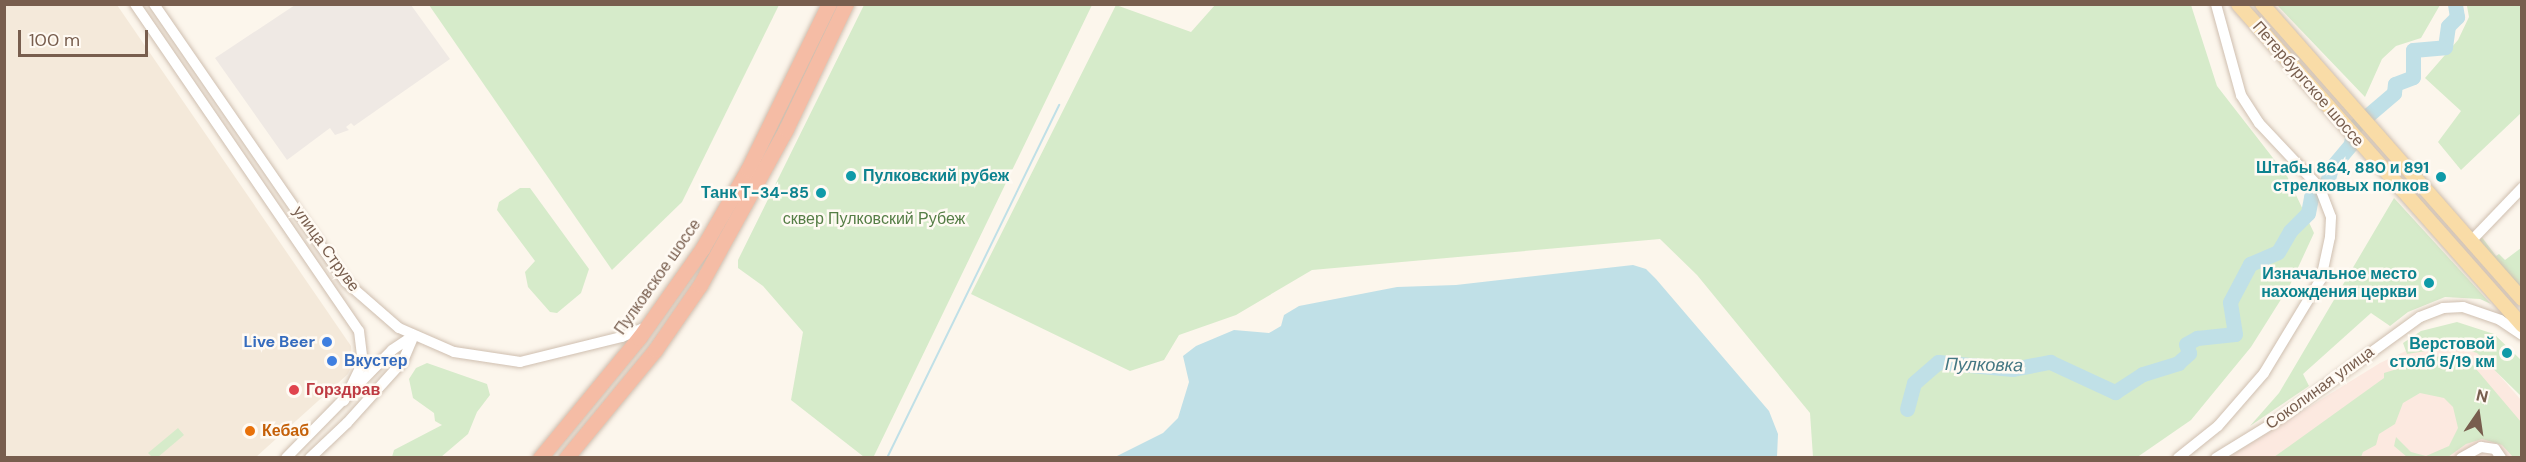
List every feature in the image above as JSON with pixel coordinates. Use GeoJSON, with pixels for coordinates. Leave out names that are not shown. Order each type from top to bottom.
{"type":"FeatureCollection","features":[{"type":"Feature","properties":{"kind":"highway","name":"Пулковское шоссе"},"geometry":{"type":"LineString","coordinates":[[540,458],[649,324],[725,210],[829,4]]}},
{"type":"Feature","properties":{"kind":"highway","name":"Пулковское шоссе"},"geometry":{"type":"LineString","coordinates":[[566,458],[655,350],[700,285],[781,139],[846,4]]}},
{"type":"Feature","properties":{"kind":"main road","name":"Петербургское шоссе"},"geometry":{"type":"LineString","coordinates":[[2238,4],[2522,325]]}},
{"type":"Feature","properties":{"kind":"main road","name":"Петербургское шоссе"},"geometry":{"type":"LineString","coordinates":[[2262,4],[2522,299]]}},
{"type":"Feature","properties":{"kind":"street","name":"улица Струве"},"geometry":{"type":"LineString","coordinates":[[135,4],[359,331],[363,362],[344,401]]}},
{"type":"Feature","properties":{"kind":"street","name":"улица Струве"},"geometry":{"type":"LineString","coordinates":[[154,4],[346,282],[374,310],[413,336],[474,357],[520,362],[622,338],[649,324]]}},
{"type":"Feature","properties":{"kind":"street"},"geometry":{"type":"LineString","coordinates":[[2178,458],[2240,404],[2287,338],[2321,279],[2330,237],[2331,217],[2325,198],[2312,177],[2249,109],[2237,81],[2216,4]]}},
{"type":"Feature","properties":{"kind":"street"},"geometry":{"type":"LineString","coordinates":[[2471,241],[2522,188]]}},
{"type":"Feature","properties":{"kind":"street","name":"Соколиная улица"},"geometry":{"type":"LineString","coordinates":[[2216,458],[2280,418],[2420,317],[2443,308],[2463,307],[2500,320],[2522,335]]}},
{"type":"Feature","properties":{"kind":"street"},"geometry":{"type":"LineString","coordinates":[[286,458],[392,350],[413,336]]}},
{"type":"Feature","properties":{"kind":"street"},"geometry":{"type":"LineString","coordinates":[[310,458],[347,423],[404,361],[413,336]]}},
{"type":"Feature","properties":{"kind":"street"},"geometry":{"type":"LineString","coordinates":[[2461,458],[2481,447],[2495,450],[2501,458]]}},
{"type":"Feature","properties":{"kind":"shaded area"},"geometry":{"type":"Polygon","coordinates":[[[4,5],[117,5],[351,346],[352,365],[348,374],[256,457],[5,457],[4,5]]]}},
{"type":"Feature","properties":{"kind":"shaded area"},"geometry":{"type":"Polygon","coordinates":[[[295,5],[411,5],[450,59],[354,126],[351,123],[346,127],[349,130],[335,135],[330,128],[287,160],[215,58],[295,5]]]}},
{"type":"Feature","properties":{"kind":"shaded area"},"geometry":{"type":"Polygon","coordinates":[[[2425,342],[2456,342],[2479,352],[2521,400],[2521,457],[2227,458],[2380,363],[2425,342]]]}},
{"type":"Feature","properties":{"kind":"green space"},"geometry":{"type":"Polygon","coordinates":[[[429,5],[779,5],[682,202],[612,270],[429,5]]]}},
{"type":"Feature","properties":{"kind":"green space","name":"сквер Пулковский Рубеж"},"geometry":{"type":"Polygon","coordinates":[[[864,5],[1092,5],[873,458],[864,457],[791,400],[803,332],[763,286],[738,268],[738,260],[864,5]]]}},
{"type":"Feature","properties":{"kind":"green space"},"geometry":{"type":"Polygon","coordinates":[[[1116,5],[1191,32],[1215,5],[2191,5],[2217,86],[2287,176],[2314,233],[2290,285],[2251,347],[2191,420],[2136,458],[1813,457],[1810,413],[1697,275],[1660,239],[1312,270],[1236,315],[1179,335],[1164,360],[1130,371],[971,294],[1116,5]]]}},
{"type":"Feature","properties":{"kind":"green space"},"geometry":{"type":"Polygon","coordinates":[[[2277,5],[2440,5],[2421,38],[2396,46],[2382,59],[2365,97],[2277,5]]]}},
{"type":"Feature","properties":{"kind":"green space"},"geometry":{"type":"Polygon","coordinates":[[[2522,5],[2521,113],[2461,170],[2438,142],[2461,111],[2425,78],[2458,40],[2469,17],[2467,6],[2522,5]]]}},
{"type":"Feature","properties":{"kind":"green space"},"geometry":{"type":"Polygon","coordinates":[[[520,188],[530,188],[589,269],[581,293],[557,313],[550,312],[528,287],[525,272],[535,261],[497,210],[499,202],[520,188]]]}},
{"type":"Feature","properties":{"kind":"green space"},"geometry":{"type":"Polygon","coordinates":[[[2394,198],[2491,304],[2480,299],[2445,297],[2408,312],[2390,326],[2371,313],[2303,374],[2309,386],[2250,426],[2279,393],[2394,198]]]}},
{"type":"Feature","properties":{"kind":"green space"},"geometry":{"type":"Polygon","coordinates":[[[2481,236],[2496,256],[2499,254],[2505,260],[2521,248],[2521,291],[2479,243],[2481,236]]]}},
{"type":"Feature","properties":{"kind":"green space"},"geometry":{"type":"Polygon","coordinates":[[[2457,322],[2494,334],[2521,360],[2521,396],[2477,353],[2457,346],[2407,354],[2403,343],[2421,331],[2457,322]]]}},
{"type":"Feature","properties":{"kind":"green space"},"geometry":{"type":"Polygon","coordinates":[[[2446,354],[2471,363],[2521,422],[2521,457],[2513,457],[2502,445],[2482,439],[2466,444],[2448,457],[2407,457],[2394,446],[2396,437],[2411,452],[2426,456],[2449,446],[2458,428],[2453,407],[2444,398],[2420,393],[2403,403],[2395,424],[2379,434],[2376,445],[2363,452],[2361,457],[2274,457],[2384,378],[2384,373],[2446,354]]]}},
{"type":"Feature","properties":{"kind":"green space"},"geometry":{"type":"Polygon","coordinates":[[[427,363],[487,384],[490,395],[477,412],[468,434],[441,457],[392,457],[394,450],[442,425],[435,421],[434,413],[413,398],[409,379],[416,368],[427,363]]]}},
{"type":"Feature","properties":{"kind":"green space"},"geometry":{"type":"Polygon","coordinates":[[[178,428],[184,435],[158,457],[152,457],[148,453],[178,428]]]}},
{"type":"Feature","properties":{"kind":"water"},"geometry":{"type":"Polygon","coordinates":[[[1633,265],[1646,269],[1656,279],[1769,411],[1778,434],[1777,457],[1115,457],[1163,433],[1178,418],[1189,382],[1183,356],[1196,346],[1234,330],[1269,333],[1281,326],[1284,315],[1299,306],[1397,287],[1456,285],[1633,265]]]}},
{"type":"Feature","properties":{"kind":"waterway","name":"Пулковка"},"geometry":{"type":"LineString","coordinates":[[1907,409],[1914,383],[1938,362],[2013,369],[2050,362],[2115,392],[2143,374],[2178,363],[2189,353],[2186,344],[2197,338],[2235,334],[2230,302],[2250,264],[2278,252],[2290,231],[2308,213],[2311,197],[2327,182],[2331,168],[2351,144],[2353,128],[2394,93],[2395,84],[2413,77],[2413,50],[2445,47],[2448,26],[2457,17],[2455,4]]}},
{"type":"Feature","properties":{"kind":"waterway"},"geometry":{"type":"LineString","coordinates":[[887,458],[1059,105]]}},
{"type":"Feature","properties":{"kind":"place","name":"Пулковский рубеж"},"geometry":{"type":"Point","coordinates":[851,176]}},
{"type":"Feature","properties":{"kind":"place","name":"Штабы 864, 880 и 891 стрелковых полков"},"geometry":{"type":"Point","coordinates":[2441,177]}},
{"type":"Feature","properties":{"kind":"place","name":"Танк Т-34-85"},"geometry":{"type":"Point","coordinates":[821,193]}},
{"type":"Feature","properties":{"kind":"place","name":"Изначальное место нахождения церкви"},"geometry":{"type":"Point","coordinates":[2429,283]}},
{"type":"Feature","properties":{"kind":"place","name":"Live Beer"},"geometry":{"type":"Point","coordinates":[327,342]}},
{"type":"Feature","properties":{"kind":"place","name":"Верстовой столб 5/19 км"},"geometry":{"type":"Point","coordinates":[2507,353]}},
{"type":"Feature","properties":{"kind":"place","name":"Вкустер"},"geometry":{"type":"Point","coordinates":[332,361]}},
{"type":"Feature","properties":{"kind":"place","name":"Горздрав"},"geometry":{"type":"Point","coordinates":[294,390]}},
{"type":"Feature","properties":{"kind":"place","name":"Кебаб"},"geometry":{"type":"Point","coordinates":[250,431]}}]}
